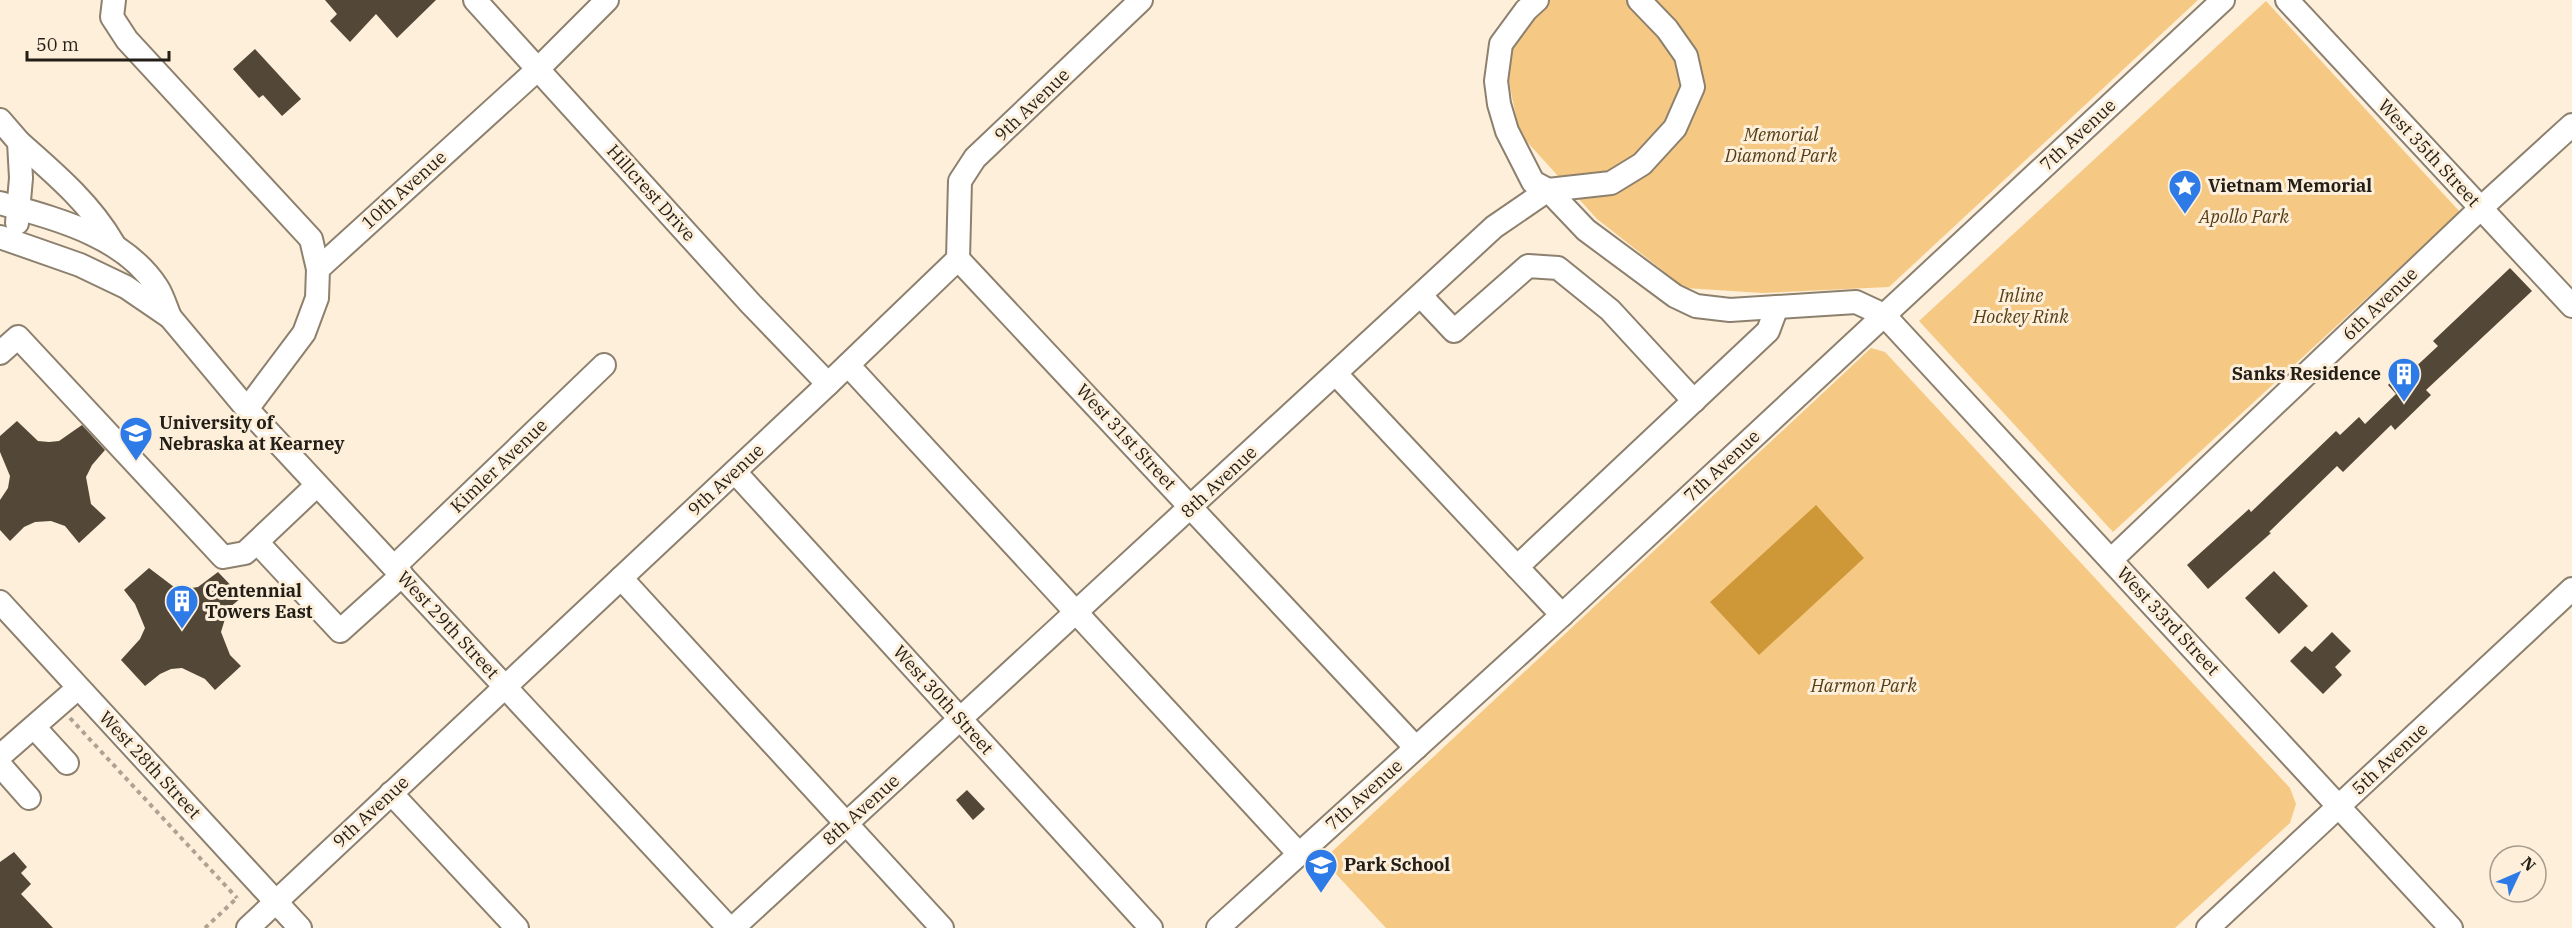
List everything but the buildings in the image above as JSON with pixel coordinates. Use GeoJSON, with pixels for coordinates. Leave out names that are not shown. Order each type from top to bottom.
{"type":"FeatureCollection","features":[{"type":"Feature","properties":{"kind":"street"},"geometry":{"type":"LineString","coordinates":[[114,0],[112,17],[128,40],[311,239],[318,268],[316,298],[304,333],[248,409]]}},
{"type":"Feature","properties":{"kind":"street","name":"Hillcrest Drive"},"geometry":{"type":"LineString","coordinates":[[475,0],[751,304],[828,384]]}},
{"type":"Feature","properties":{"kind":"street","name":"10th Avenue"},"geometry":{"type":"LineString","coordinates":[[318,268],[538,69],[607,0]]}},
{"type":"Feature","properties":{"kind":"street","name":"9th Avenue"},"geometry":{"type":"LineString","coordinates":[[248,928],[735,472],[958,259],[960,181],[975,158],[1141,0]]}},
{"type":"Feature","properties":{"kind":"street"},"geometry":{"type":"LineString","coordinates":[[1537,0],[1526,10],[1501,44],[1496,81],[1499,104],[1507,131],[1533,182],[1548,190],[1586,230],[1675,296],[1696,306],[1730,310],[1856,302],[1884,315]]}},
{"type":"Feature","properties":{"kind":"street"},"geometry":{"type":"LineString","coordinates":[[1548,190],[1611,183],[1642,164],[1675,128],[1693,87],[1686,56],[1667,29],[1639,0]]}},
{"type":"Feature","properties":{"kind":"street","name":"7th Avenue"},"geometry":{"type":"LineString","coordinates":[[1218,928],[1562,615],[2223,0]]}},
{"type":"Feature","properties":{"kind":"street","name":"West 35th Street"},"geometry":{"type":"LineString","coordinates":[[2287,0],[2572,306]]}},
{"type":"Feature","properties":{"kind":"street"},"geometry":{"type":"LineString","coordinates":[[0,120],[19,142],[60,178],[102,224],[117,249]]}},
{"type":"Feature","properties":{"kind":"street","name":"6th Avenue"},"geometry":{"type":"LineString","coordinates":[[2111,560],[2481,208],[2572,125]]}},
{"type":"Feature","properties":{"kind":"street"},"geometry":{"type":"LineString","coordinates":[[8,239],[10,206],[21,178],[19,142]]}},
{"type":"Feature","properties":{"kind":"street","name":"8th Avenue"},"geometry":{"type":"LineString","coordinates":[[731,928],[1077,614],[1494,227],[1548,190]]}},
{"type":"Feature","properties":{"kind":"street","name":"West 29th Street"},"geometry":{"type":"LineString","coordinates":[[10,206],[49,216],[86,230],[117,249],[142,268],[159,288],[170,317]]}},
{"type":"Feature","properties":{"kind":"street","name":"West 29th Street"},"geometry":{"type":"LineString","coordinates":[[8,239],[89,269],[126,287],[170,317],[248,409],[731,928]]}},
{"type":"Feature","properties":{"kind":"street","name":"West 31st Street"},"geometry":{"type":"LineString","coordinates":[[958,259],[1416,748]]}},
{"type":"Feature","properties":{"kind":"street"},"geometry":{"type":"LineString","coordinates":[[1421,296],[1454,332],[1528,266],[1558,267],[1610,310],[1694,400]]}},
{"type":"Feature","properties":{"kind":"street"},"geometry":{"type":"LineString","coordinates":[[1516,567],[1768,331],[1777,306]]}},
{"type":"Feature","properties":{"kind":"street","name":"West 33rd Street"},"geometry":{"type":"LineString","coordinates":[[1884,315],[2451,928]]}},
{"type":"Feature","properties":{"kind":"street"},"geometry":{"type":"LineString","coordinates":[[0,353],[18,337],[223,557],[245,553],[317,484]]}},
{"type":"Feature","properties":{"kind":"street","name":"Kimler Avenue"},"geometry":{"type":"LineString","coordinates":[[257,542],[340,631],[604,365]]}},
{"type":"Feature","properties":{"kind":"street"},"geometry":{"type":"LineString","coordinates":[[848,365],[1299,854]]}},
{"type":"Feature","properties":{"kind":"street"},"geometry":{"type":"LineString","coordinates":[[1336,374],[1562,615]]}},
{"type":"Feature","properties":{"kind":"street","name":"West 30th Street"},"geometry":{"type":"LineString","coordinates":[[735,472],[1151,928]]}},
{"type":"Feature","properties":{"kind":"street"},"geometry":{"type":"LineString","coordinates":[[621,578],[942,928]]}},
{"type":"Feature","properties":{"kind":"street","name":"5th Avenue"},"geometry":{"type":"LineString","coordinates":[[2216,925],[2572,589]]}},
{"type":"Feature","properties":{"kind":"street","name":"West 28th Street"},"geometry":{"type":"LineString","coordinates":[[0,602],[300,928]]}},
{"type":"Feature","properties":{"kind":"street"},"geometry":{"type":"LineString","coordinates":[[0,756],[78,688]]}},
{"type":"Feature","properties":{"kind":"street"},"geometry":{"type":"LineString","coordinates":[[34,726],[67,763]]}},
{"type":"Feature","properties":{"kind":"street"},"geometry":{"type":"LineString","coordinates":[[0,765],[29,798]]}},
{"type":"Feature","properties":{"kind":"street"},"geometry":{"type":"LineString","coordinates":[[391,793],[518,928]]}},
{"type":"Feature","properties":{"kind":"path"},"geometry":{"type":"LineString","coordinates":[[69,717],[237,898]]}},
{"type":"Feature","properties":{"kind":"path"},"geometry":{"type":"LineString","coordinates":[[205,928],[256,881]]}},
{"type":"Feature","properties":{"kind":"green space","name":"Memorial Diamond Park"},"geometry":{"type":"Polygon","coordinates":[[[1520,0],[2198,0],[1889,287],[1762,293],[1685,288],[1597,219],[1520,134],[1504,60],[1521,15],[1520,0]]]}},
{"type":"Feature","properties":{"kind":"green space","name":"Apollo Park"},"geometry":{"type":"Polygon","coordinates":[[[2266,1],[2460,212],[2113,532],[1919,321],[2266,1]]]}},
{"type":"Feature","properties":{"kind":"green space","name":"Harmon Park"},"geometry":{"type":"Polygon","coordinates":[[[1871,348],[1885,352],[2290,788],[2296,804],[2290,823],[2175,928],[1386,928],[1323,860],[1871,348]]]}},
{"type":"Feature","properties":{"kind":"shaded area"},"geometry":{"type":"Polygon","coordinates":[[[1816,505],[1864,558],[1759,655],[1710,602],[1816,505]]]}},
{"type":"Feature","properties":{"kind":"place","name":"Vietnam Memorial"},"geometry":{"type":"Point","coordinates":[2185,215]}},
{"type":"Feature","properties":{"kind":"place","name":"Sanks Residence"},"geometry":{"type":"Point","coordinates":[2404,403]}},
{"type":"Feature","properties":{"kind":"place","name":"University of Nebraska at Kearney"},"geometry":{"type":"Point","coordinates":[136,462]}},
{"type":"Feature","properties":{"kind":"place","name":"Centennial Towers East"},"geometry":{"type":"Point","coordinates":[182,630]}},
{"type":"Feature","properties":{"kind":"place","name":"Park School"},"geometry":{"type":"Point","coordinates":[1321,894]}},
{"type":"Feature","properties":{"kind":"park label","name":"Inline Hockey Rink"},"geometry":{"type":"Point","coordinates":[2021,306]}}]}
